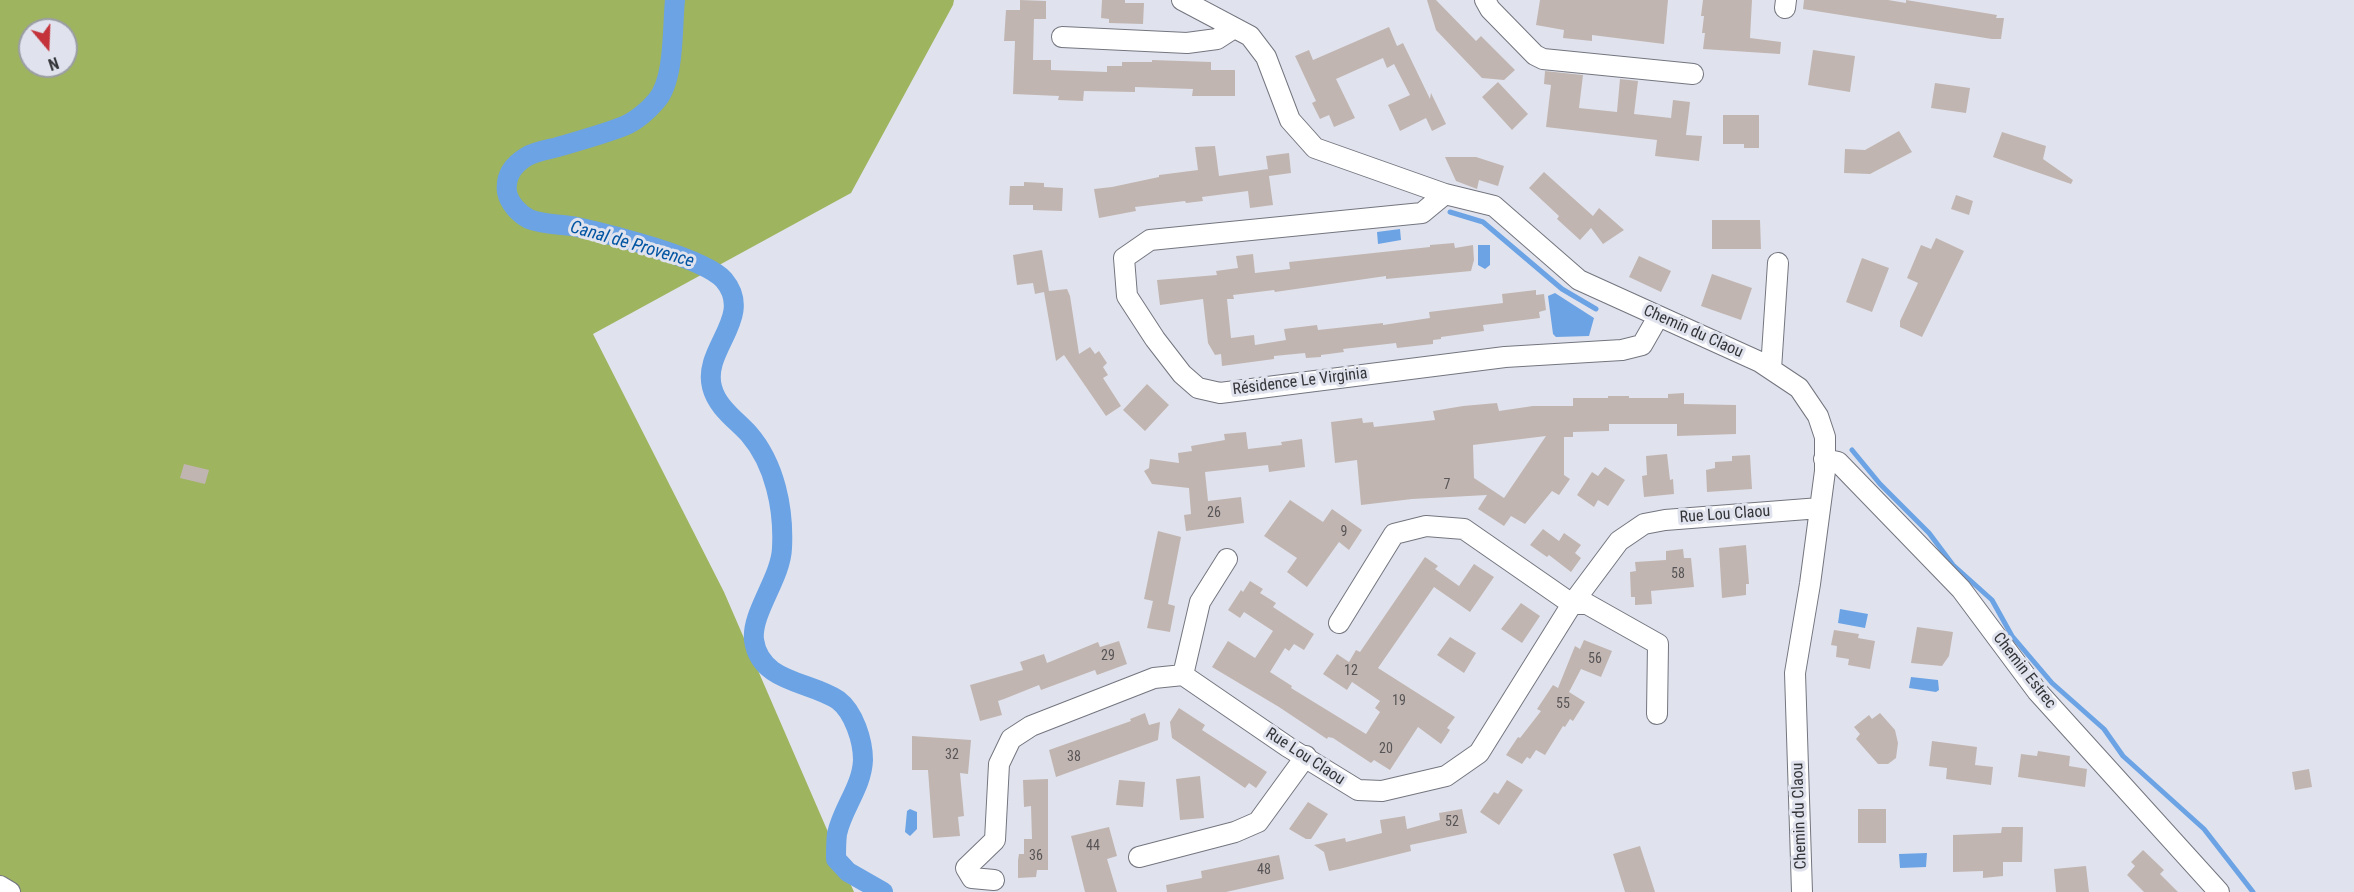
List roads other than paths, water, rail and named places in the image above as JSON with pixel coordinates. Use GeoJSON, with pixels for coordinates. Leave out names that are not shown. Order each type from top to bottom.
{"type":"FeatureCollection","features":[{"type":"Feature","properties":{"kind":"street","name":"Chemin du Claou"},"geometry":{"type":"LineString","coordinates":[[1182,0],[1250,36],[1266,57],[1290,120],[1315,148],[1445,194],[1494,206],[1579,280],[1760,362],[1799,388],[1818,416],[1825,437],[1820,508],[1795,673],[1802,892]]}},
{"type":"Feature","properties":{"kind":"street"},"geometry":{"type":"LineString","coordinates":[[1485,0],[1497,17],[1535,55],[1543,59],[1693,74]]}},
{"type":"Feature","properties":{"kind":"street"},"geometry":{"type":"LineString","coordinates":[[1062,37],[1187,42],[1217,39],[1234,28]]}},
{"type":"Feature","properties":{"kind":"street","name":"Résidence Le Virginia"},"geometry":{"type":"LineString","coordinates":[[1445,194],[1422,213],[1150,240],[1124,258],[1127,296],[1155,339],[1182,374],[1198,388],[1220,393],[1505,357],[1622,350],[1642,345],[1658,317]]}},
{"type":"Feature","properties":{"kind":"street"},"geometry":{"type":"LineString","coordinates":[[1771,369],[1778,263]]}},
{"type":"Feature","properties":{"kind":"street","name":"Chemin Estrec"},"geometry":{"type":"LineString","coordinates":[[1824,459],[1838,462],[1961,589],[2037,691],[2219,892]]}},
{"type":"Feature","properties":{"kind":"street","name":"Rue Lou Claou"},"geometry":{"type":"LineString","coordinates":[[1183,675],[1288,747],[1358,790],[1382,791],[1446,776],[1479,753],[1572,604],[1619,541],[1644,524],[1665,520],[1820,508]]}},
{"type":"Feature","properties":{"kind":"street"},"geometry":{"type":"LineString","coordinates":[[1340,623],[1394,534],[1426,526],[1464,529],[1572,604],[1587,604],[1658,644],[1657,714]]}},
{"type":"Feature","properties":{"kind":"street"},"geometry":{"type":"LineString","coordinates":[[994,880],[972,878],[966,868],[995,840],[999,764],[1011,740],[1031,726],[1154,678],[1183,675],[1200,602],[1227,559]]}},
{"type":"Feature","properties":{"kind":"street"},"geometry":{"type":"LineString","coordinates":[[1139,857],[1235,832],[1258,822],[1306,756]]}},
{"type":"Feature","properties":{"kind":"street"},"geometry":{"type":"LineString","coordinates":[[0,886],[10,892]]}},
{"type":"Feature","properties":{"kind":"water"},"geometry":{"type":"Polygon","coordinates":[[[1400,229],[1401,240],[1378,244],[1377,232],[1400,229]]]}},
{"type":"Feature","properties":{"kind":"water"},"geometry":{"type":"Polygon","coordinates":[[[1478,245],[1490,245],[1490,265],[1485,269],[1478,265],[1478,245]]]}},
{"type":"Feature","properties":{"kind":"water"},"geometry":{"type":"Polygon","coordinates":[[[1555,293],[1594,318],[1589,336],[1556,337],[1553,334],[1548,296],[1555,293]]]}},
{"type":"Feature","properties":{"kind":"water"},"geometry":{"type":"Polygon","coordinates":[[[1840,609],[1868,614],[1865,628],[1838,623],[1840,609]]]}},
{"type":"Feature","properties":{"kind":"water"},"geometry":{"type":"Polygon","coordinates":[[[1911,677],[1938,680],[1939,690],[1936,692],[1909,688],[1911,677]]]}},
{"type":"Feature","properties":{"kind":"water"},"geometry":{"type":"Polygon","coordinates":[[[910,809],[917,812],[917,829],[910,836],[905,832],[907,811],[910,809]]]}},
{"type":"Feature","properties":{"kind":"water"},"geometry":{"type":"Polygon","coordinates":[[[1927,853],[1926,867],[1900,868],[1899,854],[1927,853]]]}},
{"type":"Feature","properties":{"kind":"waterway","name":"Canal de Provence"},"geometry":{"type":"LineString","coordinates":[[675,0],[670,66],[663,91],[654,104],[638,118],[624,126],[526,157],[511,172],[507,181],[507,192],[515,208],[529,219],[592,230],[678,255],[714,272],[724,280],[732,294],[734,307],[731,320],[714,359],[711,373],[712,387],[722,407],[749,434],[765,459],[776,488],[782,533],[782,548],[777,571],[757,618],[754,640],[758,654],[776,673],[838,700],[853,719],[861,744],[862,770],[840,825],[836,859],[848,872],[883,892]]}},
{"type":"Feature","properties":{"kind":"waterway"},"geometry":{"type":"LineString","coordinates":[[1450,212],[1483,222],[1562,289],[1596,309]]}},
{"type":"Feature","properties":{"kind":"waterway"},"geometry":{"type":"LineString","coordinates":[[1852,450],[1880,484],[1929,533],[1953,565],[1992,600],[2012,636],[2052,683],[2104,729],[2123,756],[2204,829],[2253,892]]}}]}
